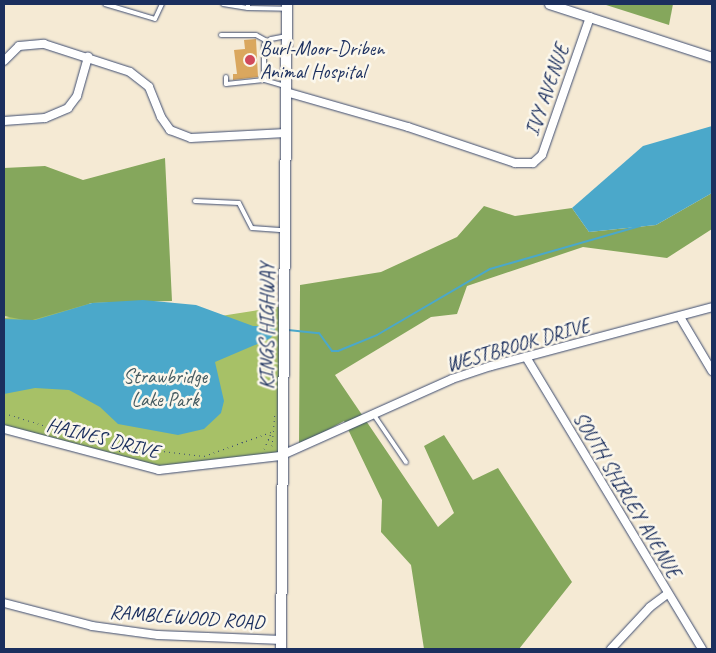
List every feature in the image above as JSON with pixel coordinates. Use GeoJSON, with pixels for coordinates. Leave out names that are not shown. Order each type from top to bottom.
{"type":"FeatureCollection","features":[{"type":"Feature","properties":{"kind":"main road","name":"KINGS HIGHWAY"},"geometry":{"type":"LineString","coordinates":[[282,645],[287,6]]}},
{"type":"Feature","properties":{"kind":"street"},"geometry":{"type":"LineString","coordinates":[[549,4],[712,57]]}},
{"type":"Feature","properties":{"kind":"street","name":"IVY AVENUE"},"geometry":{"type":"LineString","coordinates":[[286,89],[525,163],[533,163],[542,155],[590,16]]}},
{"type":"Feature","properties":{"kind":"street"},"geometry":{"type":"LineString","coordinates":[[4,61],[14,49],[31,44],[57,47],[130,72],[144,80],[165,124],[177,133],[199,138],[239,133],[286,133]]}},
{"type":"Feature","properties":{"kind":"street"},"geometry":{"type":"LineString","coordinates":[[4,121],[45,118],[68,108],[77,96],[88,57]]}},
{"type":"Feature","properties":{"kind":"street","name":"WESTBROOK DRIVE"},"geometry":{"type":"LineString","coordinates":[[283,454],[452,379],[712,307]]}},
{"type":"Feature","properties":{"kind":"street"},"geometry":{"type":"LineString","coordinates":[[680,317],[712,372]]}},
{"type":"Feature","properties":{"kind":"street","name":"SOUTH SHIRLEY AVENUE"},"geometry":{"type":"LineString","coordinates":[[526,357],[667,594],[702,649]]}},
{"type":"Feature","properties":{"kind":"street","name":"HAINES DRIVE"},"geometry":{"type":"LineString","coordinates":[[4,429],[159,470],[182,470],[225,460],[283,454]]}},
{"type":"Feature","properties":{"kind":"street"},"geometry":{"type":"LineString","coordinates":[[611,649],[650,607],[667,594]]}},
{"type":"Feature","properties":{"kind":"street","name":"RAMBLEWOOD ROAD"},"geometry":{"type":"LineString","coordinates":[[4,603],[92,626],[158,635],[282,645]]}},
{"type":"Feature","properties":{"kind":"lane"},"geometry":{"type":"LineString","coordinates":[[105,4],[155,19],[162,4]]}},
{"type":"Feature","properties":{"kind":"lane"},"geometry":{"type":"LineString","coordinates":[[223,4],[287,6]]}},
{"type":"Feature","properties":{"kind":"lane"},"geometry":{"type":"LineString","coordinates":[[221,35],[256,34],[266,41],[287,36]]}},
{"type":"Feature","properties":{"kind":"lane"},"geometry":{"type":"LineString","coordinates":[[264,80],[264,45],[266,41]]}},
{"type":"Feature","properties":{"kind":"lane"},"geometry":{"type":"LineString","coordinates":[[226,77],[226,84],[258,84],[264,80]]}},
{"type":"Feature","properties":{"kind":"lane"},"geometry":{"type":"LineString","coordinates":[[264,80],[286,89]]}},
{"type":"Feature","properties":{"kind":"lane"},"geometry":{"type":"LineString","coordinates":[[195,201],[239,204],[252,228],[285,230]]}},
{"type":"Feature","properties":{"kind":"lane"},"geometry":{"type":"LineString","coordinates":[[374,415],[406,462]]}},
{"type":"Feature","properties":{"kind":"path"},"geometry":{"type":"LineString","coordinates":[[4,413],[85,438],[100,448]]}},
{"type":"Feature","properties":{"kind":"path"},"geometry":{"type":"LineString","coordinates":[[264,449],[271,432],[275,413]]}},
{"type":"Feature","properties":{"kind":"path"},"geometry":{"type":"LineString","coordinates":[[271,432],[272,446]]}},
{"type":"Feature","properties":{"kind":"path"},"geometry":{"type":"LineString","coordinates":[[111,452],[154,450],[204,456],[271,432]]}},
{"type":"Feature","properties":{"kind":"green space"},"geometry":{"type":"Polygon","coordinates":[[[603,4],[673,4],[669,25],[603,4]]]}},
{"type":"Feature","properties":{"kind":"green space"},"geometry":{"type":"Polygon","coordinates":[[[165,158],[172,301],[92,303],[29,321],[4,316],[4,168],[45,166],[83,180],[165,158]]]}},
{"type":"Feature","properties":{"kind":"green space"},"geometry":{"type":"Polygon","coordinates":[[[712,193],[712,229],[667,258],[583,247],[467,286],[457,314],[431,317],[335,375],[438,527],[454,513],[424,446],[444,435],[473,480],[498,468],[572,582],[519,649],[424,649],[411,565],[381,532],[382,500],[344,421],[299,446],[300,285],[381,272],[457,237],[484,206],[515,216],[572,208],[589,232],[656,225],[712,193]]]}},
{"type":"Feature","properties":{"kind":"green space","name":"Strawbridge Lake Park"},"geometry":{"type":"Polygon","coordinates":[[[83,304],[128,304],[208,318],[284,306],[280,456],[159,470],[4,429],[4,318],[83,304]]]}},
{"type":"Feature","properties":{"kind":"water"},"geometry":{"type":"Polygon","coordinates":[[[712,126],[712,193],[656,225],[589,232],[572,208],[643,146],[712,126]]]}},
{"type":"Feature","properties":{"kind":"water"},"geometry":{"type":"Polygon","coordinates":[[[143,300],[196,305],[253,326],[275,326],[275,334],[269,339],[215,362],[224,401],[221,413],[204,429],[178,435],[118,424],[100,407],[69,390],[35,388],[4,394],[4,319],[35,320],[92,303],[143,300]]]}},
{"type":"Feature","properties":{"kind":"building","name":"Burl-Moor-Driben Animal Hospital"},"geometry":{"type":"Polygon","coordinates":[[[256,39],[258,77],[233,80],[233,74],[237,74],[234,50],[245,49],[244,40],[256,39]]]}},
{"type":"Feature","properties":{"kind":"waterway"},"geometry":{"type":"LineString","coordinates":[[288,330],[319,333],[332,351],[338,351],[377,335],[490,269],[640,226]]}},
{"type":"Feature","properties":{"kind":"place","name":"Burl-Moor-Driben Animal Hospital"},"geometry":{"type":"Point","coordinates":[250,60]}}]}
